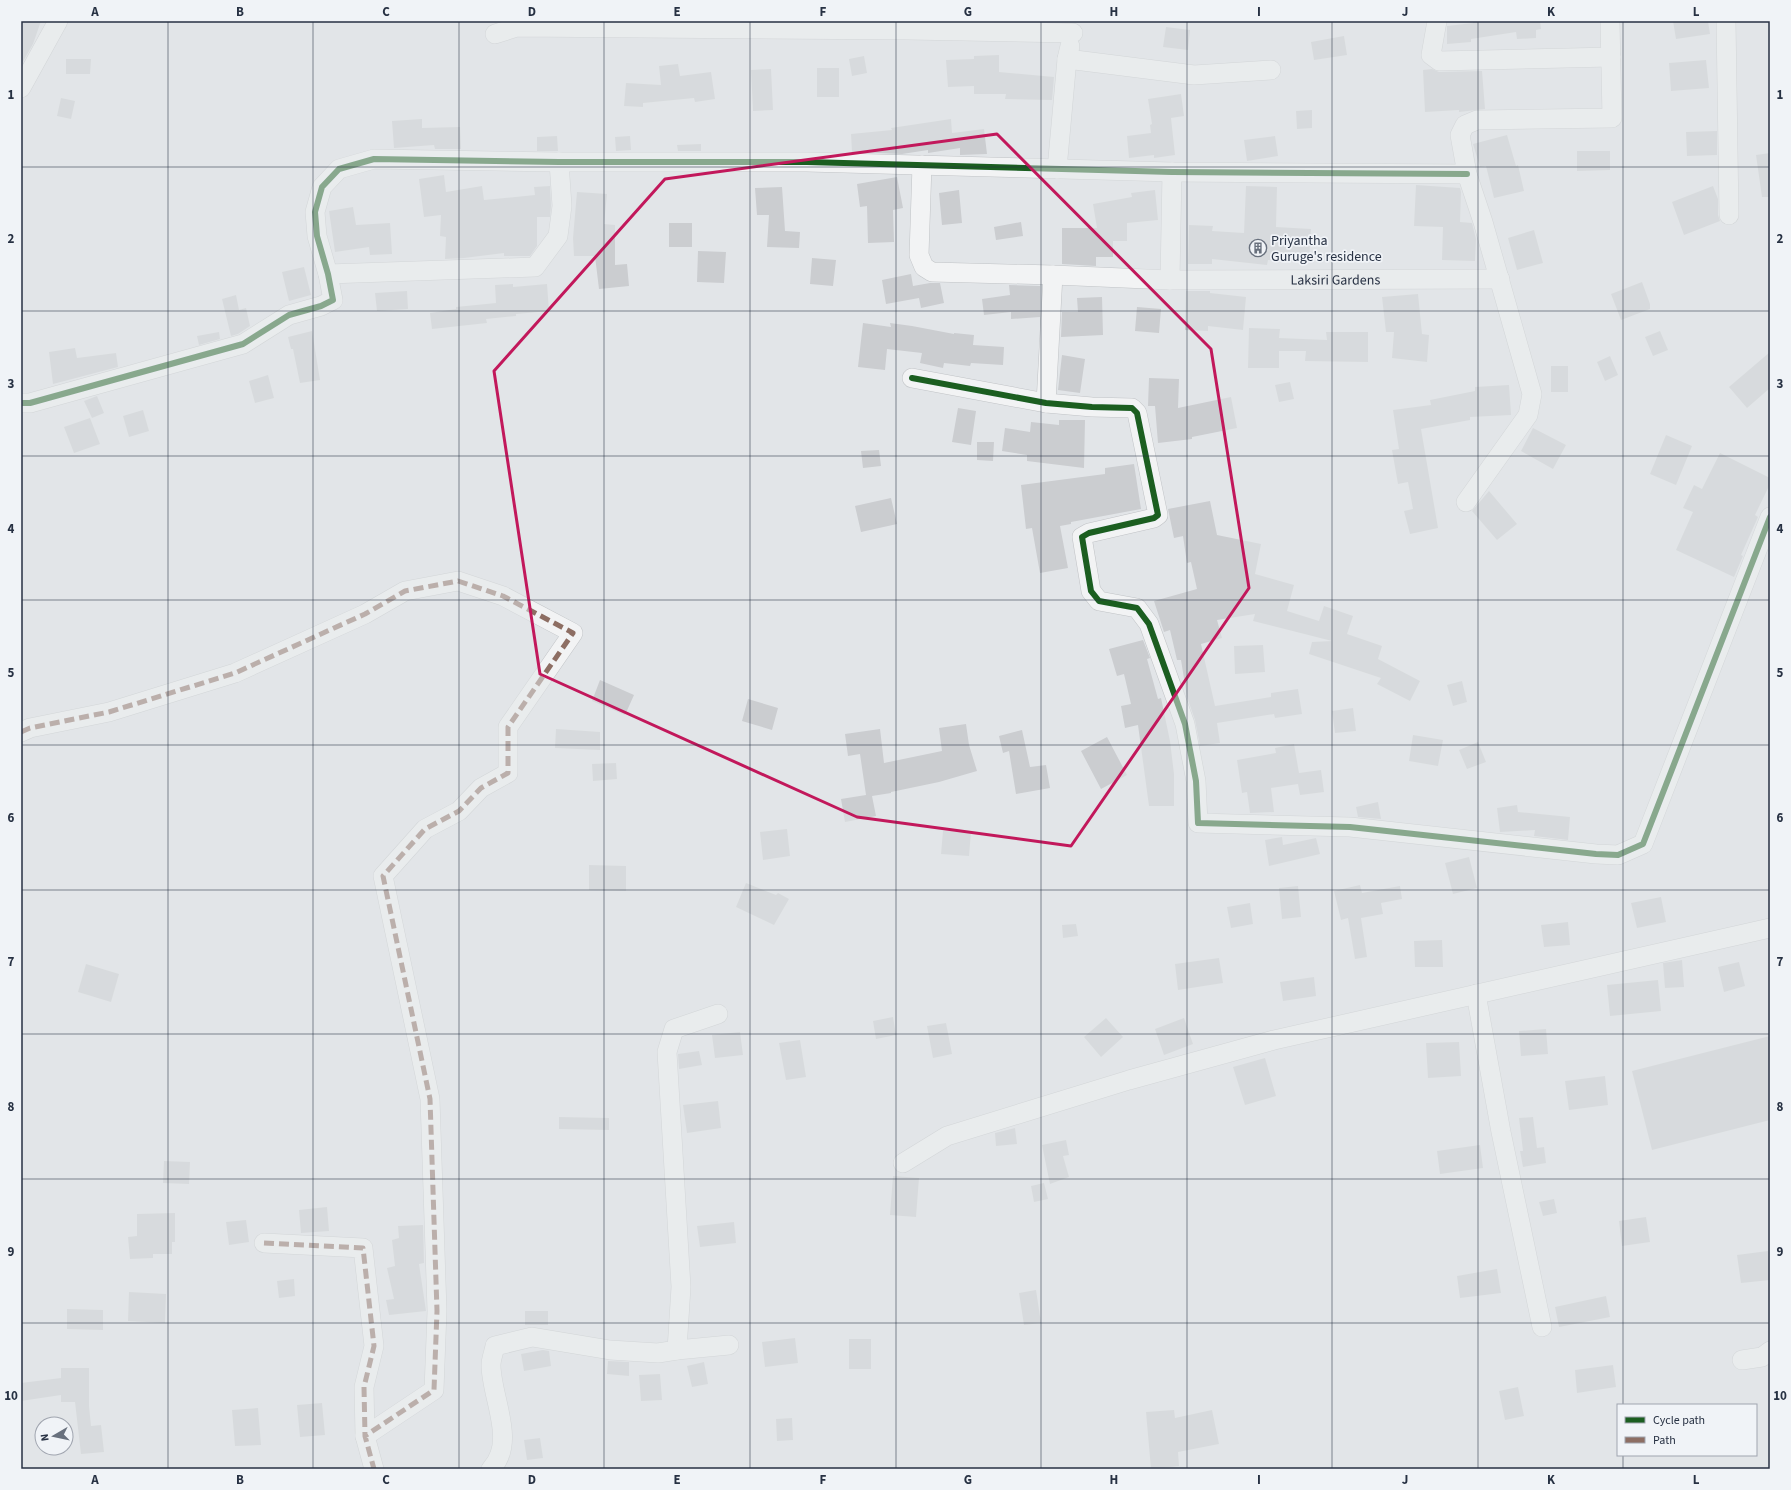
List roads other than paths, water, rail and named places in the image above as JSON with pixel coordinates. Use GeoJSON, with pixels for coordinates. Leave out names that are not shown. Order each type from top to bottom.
{"type":"FeatureCollection","features":[{"type":"Feature","properties":{"kind":"street"},"geometry":{"type":"LineString","coordinates":[[21,88],[58,21]]}},
{"type":"Feature","properties":{"kind":"street"},"geometry":{"type":"LineString","coordinates":[[1437,21],[1431,55],[1438,61],[1611,57]]}},
{"type":"Feature","properties":{"kind":"street"},"geometry":{"type":"LineString","coordinates":[[1466,502],[1528,415],[1532,394],[1500,279],[1467,174],[1460,135],[1466,125],[1477,120],[1612,118],[1610,21]]}},
{"type":"Feature","properties":{"kind":"street"},"geometry":{"type":"LineString","coordinates":[[1726,21],[1729,215]]}},
{"type":"Feature","properties":{"kind":"street"},"geometry":{"type":"LineString","coordinates":[[495,34],[517,27],[909,25],[1074,27],[1067,59],[1057,169]]}},
{"type":"Feature","properties":{"kind":"street"},"geometry":{"type":"LineString","coordinates":[[1067,59],[1194,75],[1271,70]]}},
{"type":"Feature","properties":{"kind":"street"},"geometry":{"type":"LineString","coordinates":[[21,403],[30,403],[243,344],[289,315],[321,306],[333,300],[328,274],[317,236],[315,212],[322,187],[338,169],[374,159],[559,162],[807,162],[1172,172],[1467,174]]}},
{"type":"Feature","properties":{"kind":"street"},"geometry":{"type":"LineString","coordinates":[[328,274],[535,267],[558,236],[562,206],[559,162]]}},
{"type":"Feature","properties":{"kind":"street","name":"Laksiri Gardens"},"geometry":{"type":"LineString","coordinates":[[922,166],[920,255],[924,267],[932,272],[1170,280],[1500,279]]}},
{"type":"Feature","properties":{"kind":"street"},"geometry":{"type":"LineString","coordinates":[[1170,280],[1172,172]]}},
{"type":"Feature","properties":{"kind":"street"},"geometry":{"type":"LineString","coordinates":[[1046,404],[1053,275]]}},
{"type":"Feature","properties":{"kind":"street"},"geometry":{"type":"LineString","coordinates":[[912,378],[1046,404],[1132,408],[1137,413],[1158,515],[1154,518],[1089,532],[1082,537],[1091,591],[1099,601],[1137,608],[1149,624],[1184,724],[1196,780],[1198,823],[1350,826],[1596,854],[1618,854],[1643,844],[1770,517]]}},
{"type":"Feature","properties":{"kind":"street"},"geometry":{"type":"LineString","coordinates":[[21,732],[30,728],[109,712],[235,673],[365,614],[405,590],[458,581],[502,596],[573,633],[508,728],[508,773],[481,788],[459,811],[425,829],[383,876],[430,1099],[437,1311],[434,1390],[365,1436]]}},
{"type":"Feature","properties":{"kind":"street"},"geometry":{"type":"LineString","coordinates":[[903,1164],[947,1136],[1130,1080],[1274,1040],[1770,928]]}},
{"type":"Feature","properties":{"kind":"street"},"geometry":{"type":"LineString","coordinates":[[1476,994],[1501,1132],[1542,1327]]}},
{"type":"Feature","properties":{"kind":"street"},"geometry":{"type":"LineString","coordinates":[[677,1350],[681,1287],[667,1052],[674,1029],[718,1014]]}},
{"type":"Feature","properties":{"kind":"street"},"geometry":{"type":"LineString","coordinates":[[264,1243],[363,1248],[374,1346],[364,1387],[365,1436],[374,1469]]}},
{"type":"Feature","properties":{"kind":"street"},"geometry":{"type":"LineString","coordinates":[[491,1469],[497,1462],[504,1440],[491,1364],[495,1346],[532,1337],[610,1350],[658,1353],[730,1345]]}},
{"type":"Feature","properties":{"kind":"street"},"geometry":{"type":"LineString","coordinates":[[1742,1360],[1762,1356],[1770,1351]]}},
{"type":"Feature","properties":{"kind":"place","name":"Priyantha Guruge's residence"},"geometry":{"type":"Point","coordinates":[1258,248]}}]}
